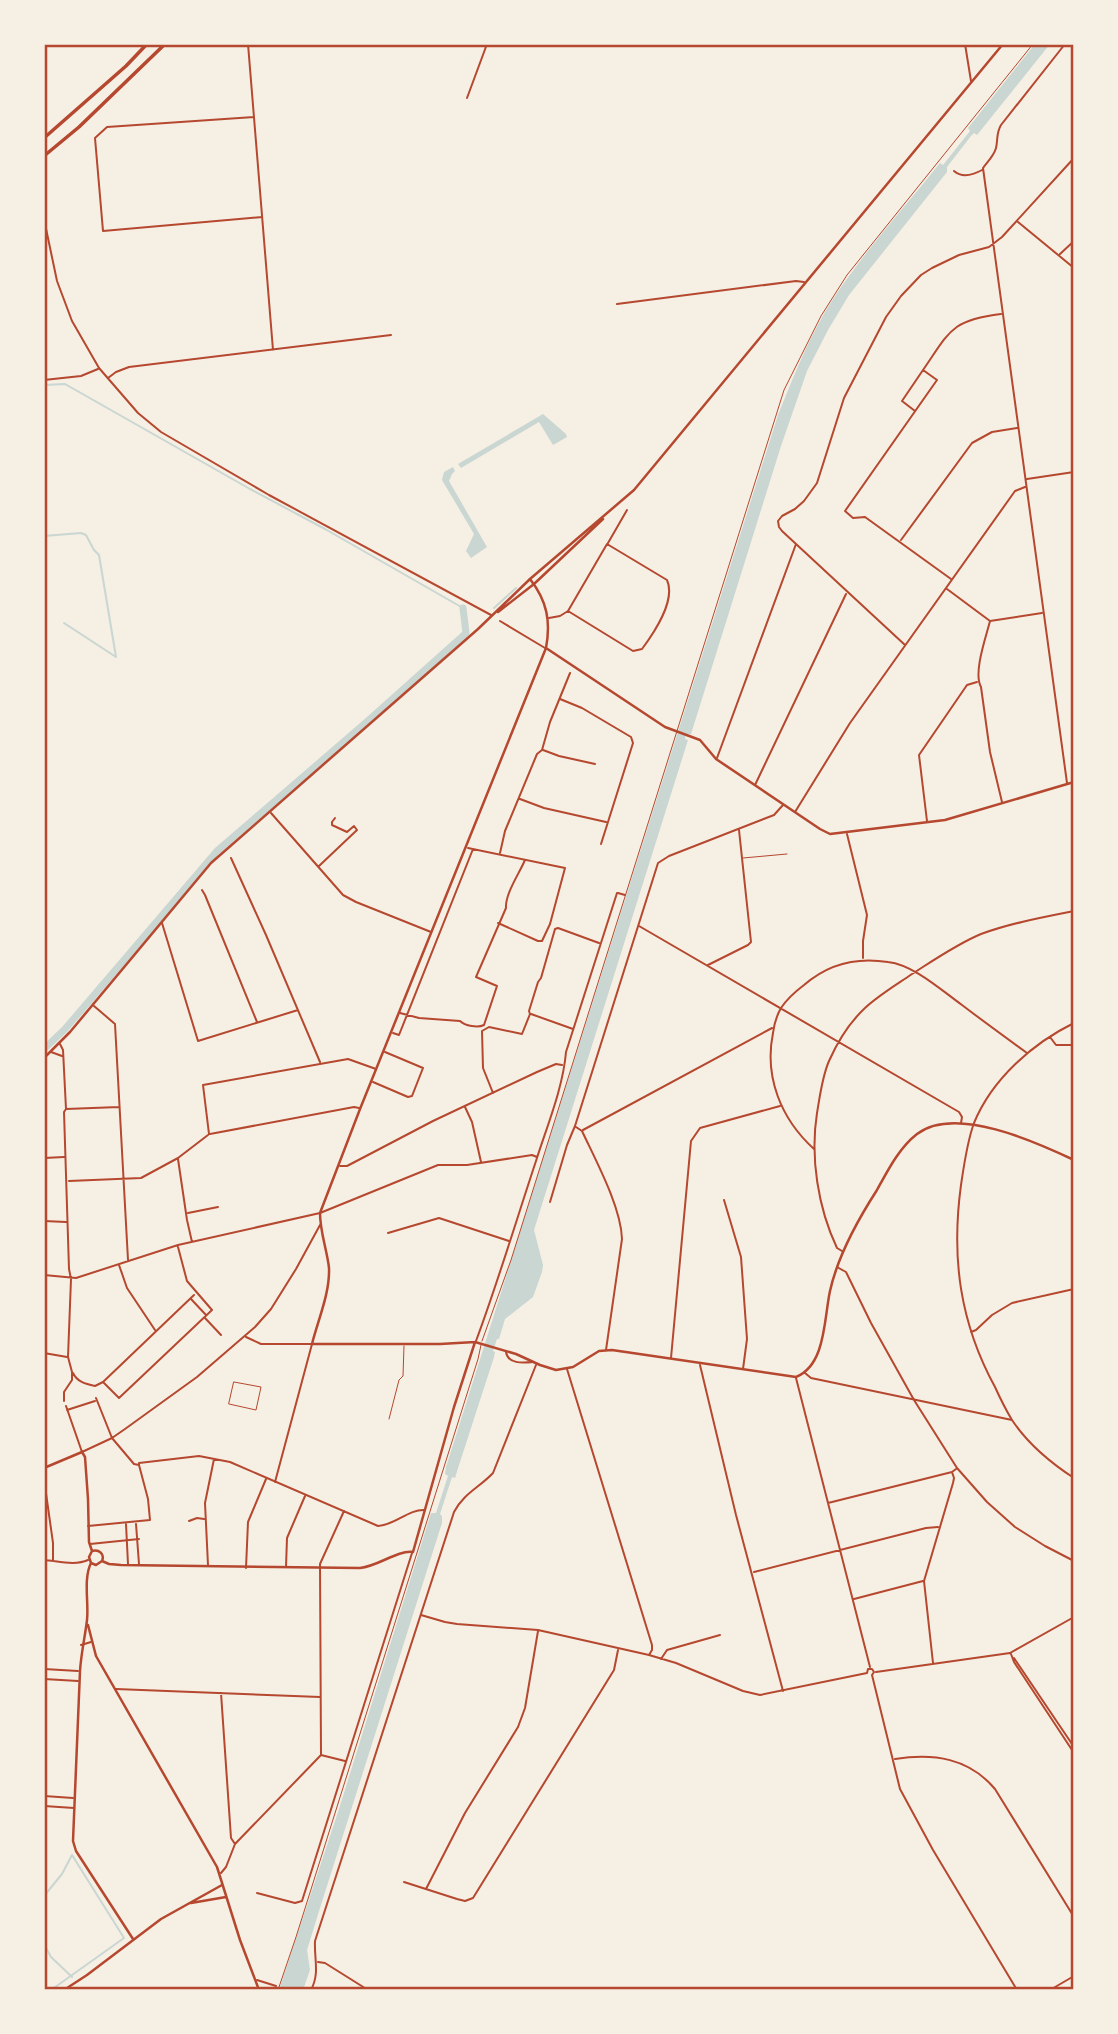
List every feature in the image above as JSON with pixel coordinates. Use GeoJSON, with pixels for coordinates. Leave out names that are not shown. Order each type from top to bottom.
{"type":"FeatureCollection","features":[{"type":"Feature","properties":{"kind":"highway"},"geometry":{"type":"LineString","coordinates":[[44,138],[147,44]]}},
{"type":"Feature","properties":{"kind":"highway"},"geometry":{"type":"LineString","coordinates":[[44,156],[79,127],[164,44]]}},
{"type":"Feature","properties":{"kind":"street"},"geometry":{"type":"LineString","coordinates":[[248,44],[272,350]]}},
{"type":"Feature","properties":{"kind":"street"},"geometry":{"type":"LineString","coordinates":[[467,98],[487,44]]}},
{"type":"Feature","properties":{"kind":"street"},"geometry":{"type":"LineString","coordinates":[[965,44],[972,82]]}},
{"type":"Feature","properties":{"kind":"street"},"geometry":{"type":"LineString","coordinates":[[44,1059],[211,863],[634,490],[1003,44]]}},
{"type":"Feature","properties":{"kind":"street"},"geometry":{"type":"LineString","coordinates":[[1065,44],[997,131],[996,146],[983,170],[1067,784]]}},
{"type":"Feature","properties":{"kind":"street"},"geometry":{"type":"LineString","coordinates":[[254,117],[107,127],[95,138],[103,231],[262,216]]}},
{"type":"Feature","properties":{"kind":"street"},"geometry":{"type":"LineString","coordinates":[[905,645],[782,531],[778,524],[779,519],[804,501],[817,483],[844,398],[893,307],[911,285],[932,268],[959,255],[989,247],[1002,237],[1074,158]]}},
{"type":"Feature","properties":{"kind":"street"},"geometry":{"type":"LineString","coordinates":[[954,171],[966,175],[983,170]]}},
{"type":"Feature","properties":{"kind":"street"},"geometry":{"type":"LineString","coordinates":[[44,219],[57,281],[72,321],[99,368],[138,413],[161,432],[269,495],[492,616]]}},
{"type":"Feature","properties":{"kind":"street"},"geometry":{"type":"LineString","coordinates":[[1017,221],[1074,268]]}},
{"type":"Feature","properties":{"kind":"street"},"geometry":{"type":"LineString","coordinates":[[1059,255],[1074,241]]}},
{"type":"Feature","properties":{"kind":"street"},"geometry":{"type":"LineString","coordinates":[[617,304],[796,281],[807,282]]}},
{"type":"Feature","properties":{"kind":"street"},"geometry":{"type":"LineString","coordinates":[[915,411],[902,402],[902,399],[946,337],[972,318],[1002,314]]}},
{"type":"Feature","properties":{"kind":"street"},"geometry":{"type":"LineString","coordinates":[[107,379],[129,368],[391,335]]}},
{"type":"Feature","properties":{"kind":"street"},"geometry":{"type":"LineString","coordinates":[[44,380],[87,375],[99,368]]}},
{"type":"Feature","properties":{"kind":"street"},"geometry":{"type":"LineString","coordinates":[[923,370],[937,380],[845,511],[853,518],[865,517],[952,579]]}},
{"type":"Feature","properties":{"kind":"street"},"geometry":{"type":"LineString","coordinates":[[900,542],[972,443],[987,434],[1018,428]]}},
{"type":"Feature","properties":{"kind":"street"},"geometry":{"type":"LineString","coordinates":[[1026,479],[1074,472]]}},
{"type":"Feature","properties":{"kind":"street"},"geometry":{"type":"LineString","coordinates":[[795,812],[837,743],[905,645],[1015,491],[1026,487]]}},
{"type":"Feature","properties":{"kind":"street"},"geometry":{"type":"LineString","coordinates":[[549,618],[568,611],[627,510]]}},
{"type":"Feature","properties":{"kind":"street"},"geometry":{"type":"LineString","coordinates":[[492,616],[534,584],[607,514]]}},
{"type":"Feature","properties":{"kind":"street"},"geometry":{"type":"LineString","coordinates":[[568,611],[633,651],[642,649],[665,611],[670,591],[667,580],[607,544]]}},
{"type":"Feature","properties":{"kind":"street"},"geometry":{"type":"LineString","coordinates":[[716,759],[796,544]]}},
{"type":"Feature","properties":{"kind":"street"},"geometry":{"type":"LineString","coordinates":[[275,1482],[329,1275],[320,1213],[546,648],[549,618],[544,600],[530,579]]}},
{"type":"Feature","properties":{"kind":"street"},"geometry":{"type":"LineString","coordinates":[[947,588],[990,621],[1043,612]]}},
{"type":"Feature","properties":{"kind":"street"},"geometry":{"type":"LineString","coordinates":[[755,786],[847,592]]}},
{"type":"Feature","properties":{"kind":"street"},"geometry":{"type":"LineString","coordinates":[[500,621],[546,648],[665,727],[700,740],[716,759],[830,834],[945,820],[1074,782]]}},
{"type":"Feature","properties":{"kind":"street"},"geometry":{"type":"LineString","coordinates":[[990,621],[978,682],[1002,803]]}},
{"type":"Feature","properties":{"kind":"street"},"geometry":{"type":"LineString","coordinates":[[500,854],[505,831],[537,754],[542,750],[569,673]]}},
{"type":"Feature","properties":{"kind":"street"},"geometry":{"type":"LineString","coordinates":[[927,822],[919,755],[967,685],[978,682]]}},
{"type":"Feature","properties":{"kind":"street"},"geometry":{"type":"LineString","coordinates":[[560,699],[582,708],[631,737],[633,743],[601,844]]}},
{"type":"Feature","properties":{"kind":"street"},"geometry":{"type":"LineString","coordinates":[[542,750],[559,757],[596,764]]}},
{"type":"Feature","properties":{"kind":"street"},"geometry":{"type":"LineString","coordinates":[[519,799],[544,808],[607,822]]}},
{"type":"Feature","properties":{"kind":"street"},"geometry":{"type":"LineString","coordinates":[[550,1202],[660,861],[774,815],[784,804]]}},
{"type":"Feature","properties":{"kind":"street"},"geometry":{"type":"LineString","coordinates":[[271,812],[343,895],[432,933]]}},
{"type":"Feature","properties":{"kind":"street"},"geometry":{"type":"LineString","coordinates":[[335,818],[332,825],[352,834]]}},
{"type":"Feature","properties":{"kind":"street"},"geometry":{"type":"LineString","coordinates":[[318,866],[356,832],[356,827],[347,832]]}},
{"type":"Feature","properties":{"kind":"street"},"geometry":{"type":"LineString","coordinates":[[708,965],[751,942],[738,829]]}},
{"type":"Feature","properties":{"kind":"street"},"geometry":{"type":"LineString","coordinates":[[847,833],[867,915],[862,960]]}},
{"type":"Feature","properties":{"kind":"street"},"geometry":{"type":"LineString","coordinates":[[467,847],[565,868],[550,924],[542,941],[538,942],[498,923]]}},
{"type":"Feature","properties":{"kind":"street"},"geometry":{"type":"LineString","coordinates":[[392,1033],[399,1035],[473,849]]}},
{"type":"Feature","properties":{"kind":"street"},"geometry":{"type":"LineString","coordinates":[[231,858],[320,1062]]}},
{"type":"Feature","properties":{"kind":"street"},"geometry":{"type":"LineString","coordinates":[[399,1013],[460,1021],[480,1027],[484,1024],[496,986],[475,977],[525,860]]}},
{"type":"Feature","properties":{"kind":"street"},"geometry":{"type":"LineString","coordinates":[[202,890],[258,1023]]}},
{"type":"Feature","properties":{"kind":"street"},"geometry":{"type":"LineString","coordinates":[[257,1893],[295,1903],[302,1901],[413,1552],[454,1407],[492,1300],[537,1157],[600,943],[617,893],[625,895]]}},
{"type":"Feature","properties":{"kind":"street"},"geometry":{"type":"LineString","coordinates":[[843,1251],[836,1248],[829,1228],[818,1184],[814,1149],[823,1081],[829,1061],[840,1041],[865,1008],[949,950],[979,935],[1011,925],[1074,911]]}},
{"type":"Feature","properties":{"kind":"street"},"geometry":{"type":"LineString","coordinates":[[162,922],[198,1041],[298,1010]]}},
{"type":"Feature","properties":{"kind":"street"},"geometry":{"type":"LineString","coordinates":[[638,926],[959,1112],[961,1123]]}},
{"type":"Feature","properties":{"kind":"street"},"geometry":{"type":"LineString","coordinates":[[493,1093],[483,1068],[482,1031],[489,1027],[522,1034],[555,929],[600,943]]}},
{"type":"Feature","properties":{"kind":"street"},"geometry":{"type":"LineString","coordinates":[[814,1149],[791,1124],[781,1105],[771,1074],[769,1057],[774,1027],[781,1008],[817,974],[835,965],[862,960],[892,962],[915,972],[1027,1053]]}},
{"type":"Feature","properties":{"kind":"street"},"geometry":{"type":"LineString","coordinates":[[92,1005],[115,1024],[128,1261]]}},
{"type":"Feature","properties":{"kind":"street"},"geometry":{"type":"LineString","coordinates":[[530,1014],[573,1029]]}},
{"type":"Feature","properties":{"kind":"street"},"geometry":{"type":"LineString","coordinates":[[1074,1023],[1027,1053],[1001,1079],[981,1109],[973,1125],[963,1171],[958,1231],[960,1286],[970,1333],[978,1355],[1013,1421],[1044,1456],[1074,1478]]}},
{"type":"Feature","properties":{"kind":"street"},"geometry":{"type":"LineString","coordinates":[[582,1131],[774,1027]]}},
{"type":"Feature","properties":{"kind":"street"},"geometry":{"type":"LineString","coordinates":[[1049,1037],[1056,1045],[1074,1045]]}},
{"type":"Feature","properties":{"kind":"street"},"geometry":{"type":"LineString","coordinates":[[60,1043],[66,1109],[65,1157],[71,1279],[68,1357],[74,1377],[95,1386],[103,1382],[196,1294]]}},
{"type":"Feature","properties":{"kind":"street"},"geometry":{"type":"LineString","coordinates":[[51,1052],[63,1056]]}},
{"type":"Feature","properties":{"kind":"street"},"geometry":{"type":"LineString","coordinates":[[372,1082],[408,1097],[412,1096],[422,1074],[423,1068],[384,1052]]}},
{"type":"Feature","properties":{"kind":"street"},"geometry":{"type":"LineString","coordinates":[[209,1134],[203,1085],[348,1059],[376,1070]]}},
{"type":"Feature","properties":{"kind":"street"},"geometry":{"type":"LineString","coordinates":[[338,1166],[347,1166],[465,1106],[556,1064],[563,1066]]}},
{"type":"Feature","properties":{"kind":"street"},"geometry":{"type":"LineString","coordinates":[[670,1359],[691,1141],[701,1128],[781,1105]]}},
{"type":"Feature","properties":{"kind":"street"},"geometry":{"type":"LineString","coordinates":[[465,1106],[472,1122],[481,1163]]}},
{"type":"Feature","properties":{"kind":"street"},"geometry":{"type":"LineString","coordinates":[[66,1109],[120,1107]]}},
{"type":"Feature","properties":{"kind":"street"},"geometry":{"type":"LineString","coordinates":[[68,1181],[141,1178],[178,1158],[209,1134],[354,1107],[360,1109]]}},
{"type":"Feature","properties":{"kind":"street"},"geometry":{"type":"LineString","coordinates":[[245,1337],[261,1344],[475,1342],[506,1350],[551,1369],[567,1369],[606,1350],[796,1377],[805,1373],[820,1346],[829,1294],[843,1251],[899,1153],[920,1132],[934,1125],[973,1125],[1032,1140],[1074,1160]]}},
{"type":"Feature","properties":{"kind":"street"},"geometry":{"type":"LineString","coordinates":[[575,1126],[582,1131],[622,1228],[606,1350]]}},
{"type":"Feature","properties":{"kind":"street"},"geometry":{"type":"LineString","coordinates":[[44,1275],[71,1279],[178,1245],[320,1213],[438,1166],[532,1155],[537,1157]]}},
{"type":"Feature","properties":{"kind":"street"},"geometry":{"type":"LineString","coordinates":[[44,1158],[65,1157]]}},
{"type":"Feature","properties":{"kind":"street"},"geometry":{"type":"LineString","coordinates":[[178,1158],[192,1242]]}},
{"type":"Feature","properties":{"kind":"street"},"geometry":{"type":"LineString","coordinates":[[724,1200],[741,1257],[747,1339],[743,1370]]}},
{"type":"Feature","properties":{"kind":"street"},"geometry":{"type":"LineString","coordinates":[[186,1213],[218,1207]]}},
{"type":"Feature","properties":{"kind":"street"},"geometry":{"type":"LineString","coordinates":[[388,1233],[439,1218],[510,1241]]}},
{"type":"Feature","properties":{"kind":"street"},"geometry":{"type":"LineString","coordinates":[[44,1221],[67,1222]]}},
{"type":"Feature","properties":{"kind":"street"},"geometry":{"type":"LineString","coordinates":[[44,1468],[112,1438],[197,1377],[245,1337],[271,1309],[320,1224]]}},
{"type":"Feature","properties":{"kind":"street"},"geometry":{"type":"LineString","coordinates":[[103,1382],[119,1398],[212,1310],[187,1282],[178,1245]]}},
{"type":"Feature","properties":{"kind":"street"},"geometry":{"type":"LineString","coordinates":[[119,1264],[127,1288],[155,1331]]}},
{"type":"Feature","properties":{"kind":"street"},"geometry":{"type":"LineString","coordinates":[[837,1267],[846,1272],[914,1400],[961,1473],[987,1502],[1015,1527],[1074,1561]]}},
{"type":"Feature","properties":{"kind":"street"},"geometry":{"type":"LineString","coordinates":[[970,1333],[1012,1303],[1074,1289]]}},
{"type":"Feature","properties":{"kind":"street"},"geometry":{"type":"LineString","coordinates":[[191,1298],[220,1335]]}},
{"type":"Feature","properties":{"kind":"street"},"geometry":{"type":"LineString","coordinates":[[506,1350],[510,1360],[535,1363]]}},
{"type":"Feature","properties":{"kind":"street"},"geometry":{"type":"LineString","coordinates":[[44,1353],[68,1357]]}},
{"type":"Feature","properties":{"kind":"street"},"geometry":{"type":"LineString","coordinates":[[311,1990],[316,1979],[315,1941],[454,1512],[462,1499],[493,1473],[535,1363]]}},
{"type":"Feature","properties":{"kind":"street"},"geometry":{"type":"LineString","coordinates":[[700,1364],[783,1691]]}},
{"type":"Feature","properties":{"kind":"street"},"geometry":{"type":"LineString","coordinates":[[567,1369],[652,1645],[649,1656]]}},
{"type":"Feature","properties":{"kind":"street"},"geometry":{"type":"LineString","coordinates":[[64,1401],[64,1392],[72,1380],[72,1372]]}},
{"type":"Feature","properties":{"kind":"street"},"geometry":{"type":"LineString","coordinates":[[805,1373],[811,1378],[1013,1421]]}},
{"type":"Feature","properties":{"kind":"street"},"geometry":{"type":"LineString","coordinates":[[796,1377],[870,1668],[874,1672]]}},
{"type":"Feature","properties":{"kind":"street"},"geometry":{"type":"LineString","coordinates":[[95,1386],[96,1392]]}},
{"type":"Feature","properties":{"kind":"street"},"geometry":{"type":"LineString","coordinates":[[67,1410],[96,1399],[112,1438],[134,1464],[199,1456],[230,1462],[378,1526],[418,1510],[425,1510]]}},
{"type":"Feature","properties":{"kind":"street"},"geometry":{"type":"LineString","coordinates":[[66,1406],[87,1467],[89,1544],[92,1551]]}},
{"type":"Feature","properties":{"kind":"street"},"geometry":{"type":"LineString","coordinates":[[208,1567],[205,1503],[214,1458]]}},
{"type":"Feature","properties":{"kind":"street"},"geometry":{"type":"LineString","coordinates":[[88,1526],[150,1520],[148,1499],[139,1465]]}},
{"type":"Feature","properties":{"kind":"street"},"geometry":{"type":"LineString","coordinates":[[828,1503],[952,1472],[957,1468]]}},
{"type":"Feature","properties":{"kind":"street"},"geometry":{"type":"LineString","coordinates":[[933,1664],[924,1581],[954,1478],[952,1472]]}},
{"type":"Feature","properties":{"kind":"street"},"geometry":{"type":"LineString","coordinates":[[954,1478],[961,1473]]}},
{"type":"Feature","properties":{"kind":"street"},"geometry":{"type":"LineString","coordinates":[[246,1568],[248,1522],[267,1478]]}},
{"type":"Feature","properties":{"kind":"street"},"geometry":{"type":"LineString","coordinates":[[44,1479],[53,1561]]}},
{"type":"Feature","properties":{"kind":"street"},"geometry":{"type":"LineString","coordinates":[[286,1568],[287,1538],[306,1495]]}},
{"type":"Feature","properties":{"kind":"street"},"geometry":{"type":"LineString","coordinates":[[220,1874],[226,1867],[235,1844],[321,1755],[320,1569],[321,1560],[344,1511]]}},
{"type":"Feature","properties":{"kind":"street"},"geometry":{"type":"LineString","coordinates":[[189,1521],[205,1519]]}},
{"type":"Feature","properties":{"kind":"street"},"geometry":{"type":"LineString","coordinates":[[135,1522],[139,1565]]}},
{"type":"Feature","properties":{"kind":"street"},"geometry":{"type":"LineString","coordinates":[[126,1523],[128,1565]]}},
{"type":"Feature","properties":{"kind":"street"},"geometry":{"type":"LineString","coordinates":[[752,1573],[926,1528],[939,1527]]}},
{"type":"Feature","properties":{"kind":"street"},"geometry":{"type":"LineString","coordinates":[[89,1544],[138,1539]]}},
{"type":"Feature","properties":{"kind":"street"},"geometry":{"type":"LineString","coordinates":[[92,1551],[101,1552],[102,1561]]}},
{"type":"Feature","properties":{"kind":"street"},"geometry":{"type":"LineString","coordinates":[[92,1551],[89,1555],[87,1621],[96,1656],[220,1874],[259,1990]]}},
{"type":"Feature","properties":{"kind":"street"},"geometry":{"type":"LineString","coordinates":[[102,1561],[128,1565],[364,1568],[381,1563],[401,1552],[413,1552]]}},
{"type":"Feature","properties":{"kind":"street"},"geometry":{"type":"LineString","coordinates":[[44,1560],[99,1564],[102,1561]]}},
{"type":"Feature","properties":{"kind":"street"},"geometry":{"type":"LineString","coordinates":[[853,1599],[924,1581]]}},
{"type":"Feature","properties":{"kind":"street"},"geometry":{"type":"LineString","coordinates":[[421,1615],[457,1624],[538,1630],[662,1659],[760,1695],[867,1673],[872,1675]]}},
{"type":"Feature","properties":{"kind":"street"},"geometry":{"type":"LineString","coordinates":[[1017,1990],[900,1789],[872,1675],[874,1672],[1010,1653],[1074,1617]]}},
{"type":"Feature","properties":{"kind":"street"},"geometry":{"type":"LineString","coordinates":[[87,1621],[81,1645],[79,1671],[73,1841],[76,1851],[133,1939]]}},
{"type":"Feature","properties":{"kind":"street"},"geometry":{"type":"LineString","coordinates":[[426,1889],[465,1813],[518,1727],[525,1708],[538,1630]]}},
{"type":"Feature","properties":{"kind":"street"},"geometry":{"type":"LineString","coordinates":[[662,1659],[667,1650],[720,1634]]}},
{"type":"Feature","properties":{"kind":"street"},"geometry":{"type":"LineString","coordinates":[[81,1645],[91,1642]]}},
{"type":"Feature","properties":{"kind":"street"},"geometry":{"type":"LineString","coordinates":[[404,1882],[465,1901],[473,1898],[614,1670],[619,1649]]}},
{"type":"Feature","properties":{"kind":"street"},"geometry":{"type":"LineString","coordinates":[[1010,1653],[1074,1747]]}},
{"type":"Feature","properties":{"kind":"street"},"geometry":{"type":"LineString","coordinates":[[1013,1658],[1074,1753]]}},
{"type":"Feature","properties":{"kind":"street"},"geometry":{"type":"LineString","coordinates":[[867,1673],[870,1668]]}},
{"type":"Feature","properties":{"kind":"street"},"geometry":{"type":"LineString","coordinates":[[44,1669],[79,1671]]}},
{"type":"Feature","properties":{"kind":"street"},"geometry":{"type":"LineString","coordinates":[[44,1679],[79,1681]]}},
{"type":"Feature","properties":{"kind":"street"},"geometry":{"type":"LineString","coordinates":[[116,1689],[321,1697]]}},
{"type":"Feature","properties":{"kind":"street"},"geometry":{"type":"LineString","coordinates":[[221,1692],[231,1838],[235,1844]]}},
{"type":"Feature","properties":{"kind":"street"},"geometry":{"type":"LineString","coordinates":[[321,1755],[346,1761]]}},
{"type":"Feature","properties":{"kind":"street"},"geometry":{"type":"LineString","coordinates":[[894,1760],[906,1758],[953,1761],[984,1776],[995,1789],[1074,1917]]}},
{"type":"Feature","properties":{"kind":"street"},"geometry":{"type":"LineString","coordinates":[[44,1796],[74,1798]]}},
{"type":"Feature","properties":{"kind":"street"},"geometry":{"type":"LineString","coordinates":[[44,1806],[74,1808]]}},
{"type":"Feature","properties":{"kind":"street"},"geometry":{"type":"LineString","coordinates":[[64,1990],[160,1919],[222,1885]]}},
{"type":"Feature","properties":{"kind":"street"},"geometry":{"type":"LineString","coordinates":[[201,1896],[203,1901]]}},
{"type":"Feature","properties":{"kind":"street"},"geometry":{"type":"LineString","coordinates":[[188,1904],[226,1897]]}},
{"type":"Feature","properties":{"kind":"street"},"geometry":{"type":"LineString","coordinates":[[316,1962],[325,1963],[368,1990]]}},
{"type":"Feature","properties":{"kind":"street"},"geometry":{"type":"LineString","coordinates":[[1051,1990],[1074,1976]]}},
{"type":"Feature","properties":{"kind":"street"},"geometry":{"type":"LineString","coordinates":[[256,1980],[276,1986]]}},
{"type":"Feature","properties":{"kind":"lane"},"geometry":{"type":"LineString","coordinates":[[278,1990],[784,390],[805,345],[847,275],[1033,44]]}},
{"type":"Feature","properties":{"kind":"lane"},"geometry":{"type":"LineString","coordinates":[[743,858],[787,854]]}},
{"type":"Feature","properties":{"kind":"lane"},"geometry":{"type":"LineString","coordinates":[[389,1419],[398,1380],[403,1376],[404,1344]]}},
{"type":"Feature","properties":{"kind":"lane"},"geometry":{"type":"LineString","coordinates":[[234,1382],[261,1387],[256,1410],[229,1404],[234,1382]]}},
{"type":"Feature","properties":{"kind":"shaded area"},"geometry":{"type":"Polygon","coordinates":[[[1035,44],[1050,44],[977,135],[974,133],[971,136],[947,167],[947,172],[849,295],[807,371],[691,734],[686,734],[685,739],[688,740],[534,1230],[543,1265],[542,1272],[533,1297],[505,1319],[493,1351],[494,1357],[455,1478],[452,1477],[440,1514],[442,1523],[307,1950],[310,1970],[303,1990],[279,1990],[339,1809],[431,1513],[436,1513],[448,1476],[445,1474],[446,1467],[778,415],[812,337],[838,292],[865,254],[940,163],[943,165],[970,131],[968,128],[1035,44]]]}},
{"type":"Feature","properties":{"kind":"shaded area"},"geometry":{"type":"Polygon","coordinates":[[[543,414],[567,437],[553,445],[539,422],[461,468],[458,464],[543,414]]]}},
{"type":"Feature","properties":{"kind":"shaded area"},"geometry":{"type":"Polygon","coordinates":[[[453,467],[455,471],[449,481],[487,547],[471,558],[466,551],[474,534],[442,480],[444,472],[453,467]]]}},
{"type":"Feature","properties":{"kind":"waterway"},"geometry":{"type":"LineString","coordinates":[[44,385],[65,384],[463,608]]}},
{"type":"Feature","properties":{"kind":"waterway"},"geometry":{"type":"LineString","coordinates":[[44,536],[81,533],[86,535],[99,555],[116,657],[64,623]]}},
{"type":"Feature","properties":{"kind":"waterway"},"geometry":{"type":"LineString","coordinates":[[494,608],[516,588]]}},
{"type":"Feature","properties":{"kind":"waterway"},"geometry":{"type":"LineString","coordinates":[[44,1049],[65,1029],[217,851],[466,633],[463,608]]}},
{"type":"Feature","properties":{"kind":"waterway"},"geometry":{"type":"LineString","coordinates":[[44,1896],[62,1874],[72,1855],[124,1938],[51,1990]]}},
{"type":"Feature","properties":{"kind":"waterway"},"geometry":{"type":"LineString","coordinates":[[44,1900],[44,1912]]}},
{"type":"Feature","properties":{"kind":"waterway"},"geometry":{"type":"LineString","coordinates":[[44,1944],[51,1957],[72,1977]]}}]}
